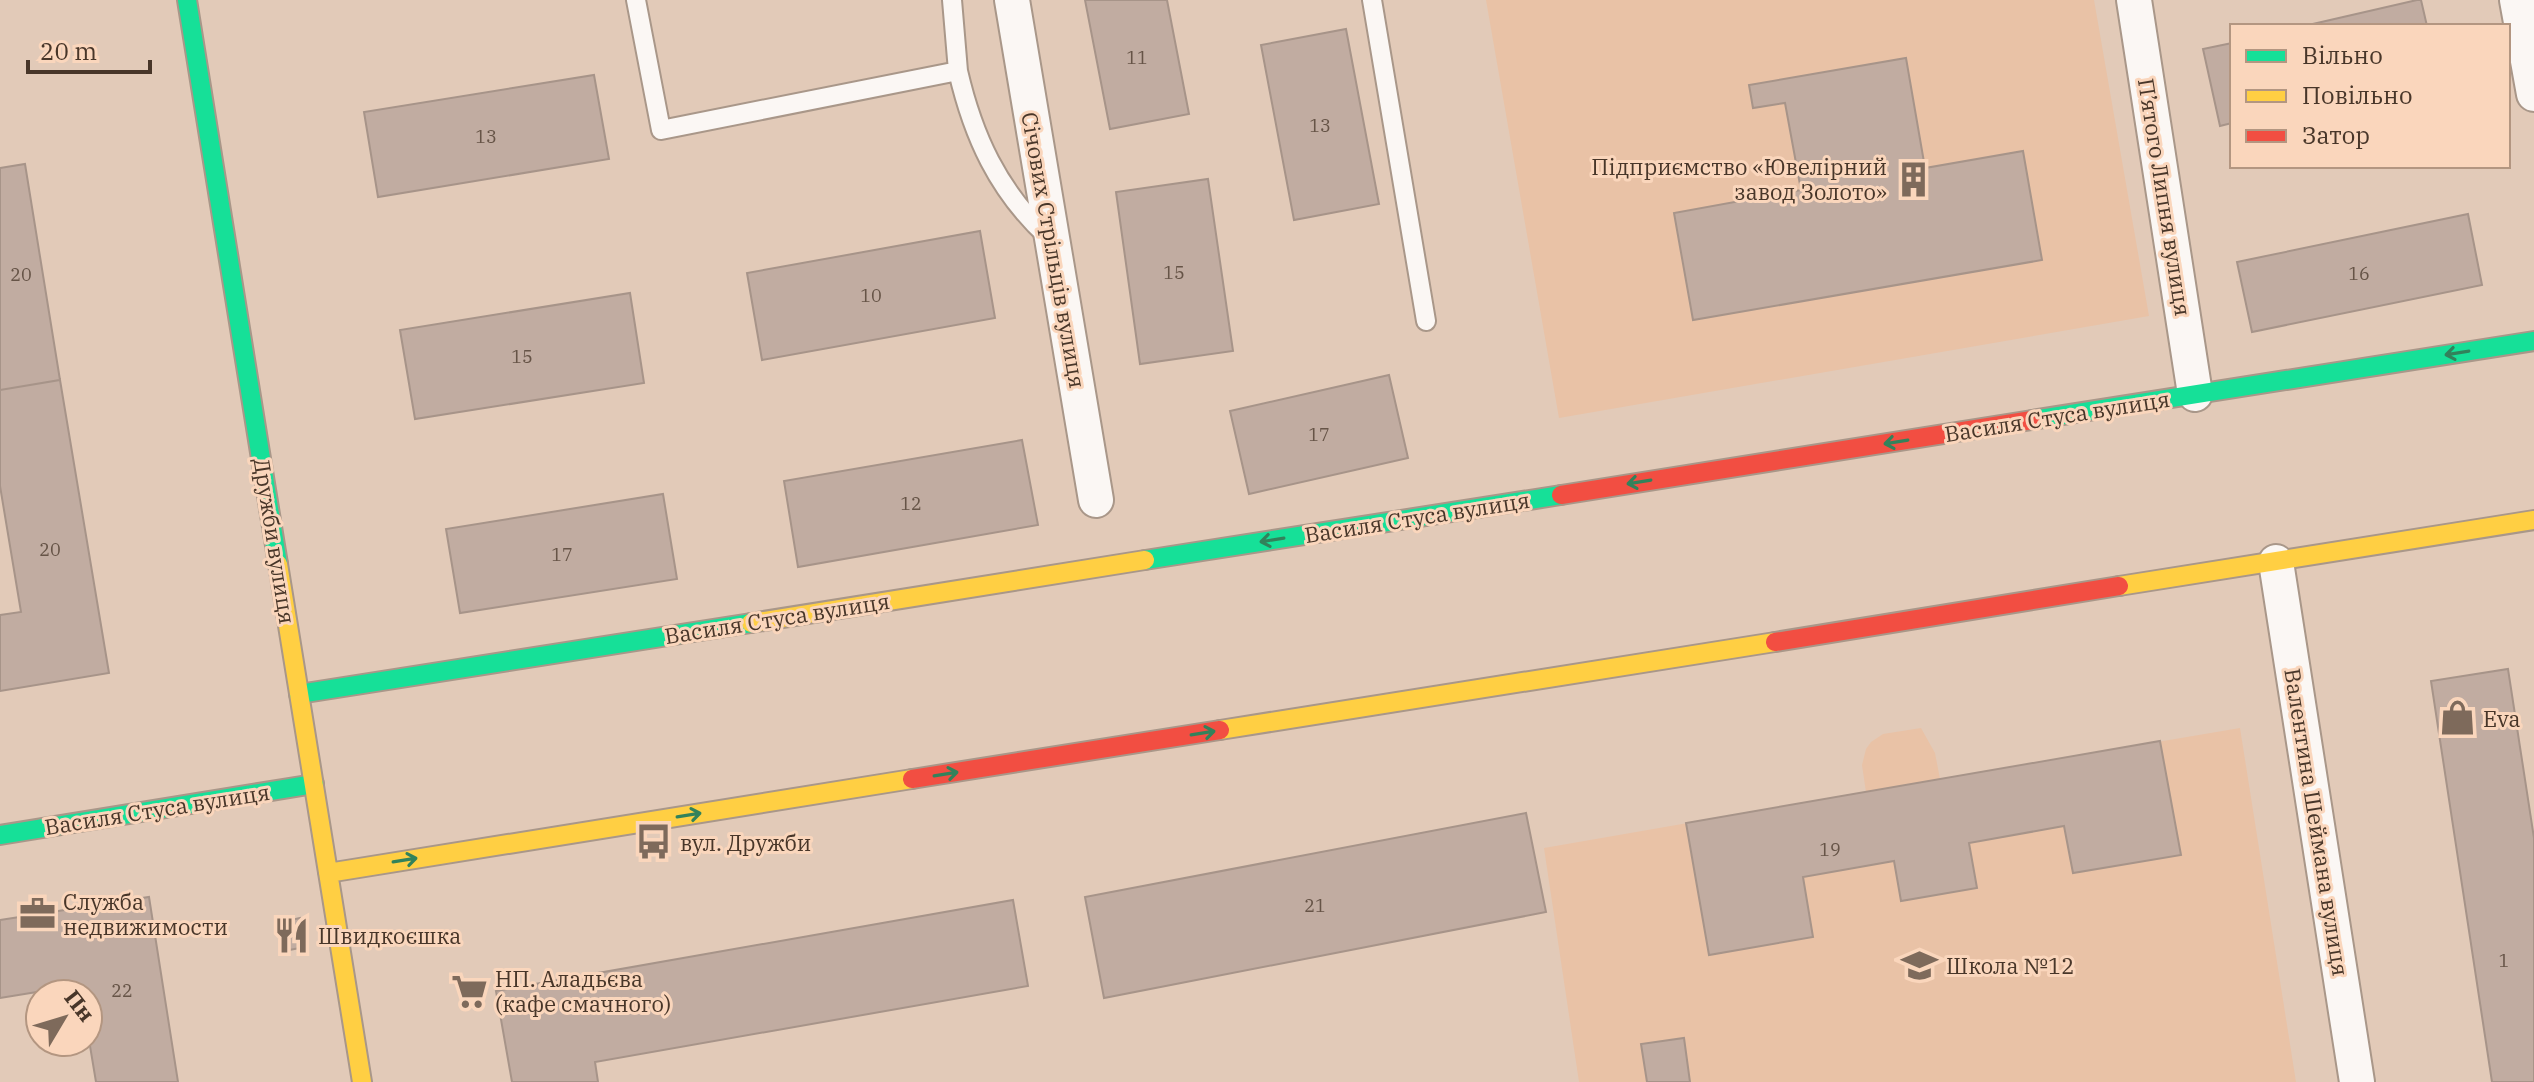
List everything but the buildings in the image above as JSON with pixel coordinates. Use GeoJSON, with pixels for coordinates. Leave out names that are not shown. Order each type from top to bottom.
{"type":"FeatureCollection","features":[{"type":"Feature","properties":{"kind":"street","name":"Дружби вулиця"},"geometry":{"type":"LineString","coordinates":[[187,0],[362,1082]]}},
{"type":"Feature","properties":{"kind":"street","name":"Січових Стрільців вулиця"},"geometry":{"type":"LineString","coordinates":[[1012,0],[1096,500]]}},
{"type":"Feature","properties":{"kind":"street","name":"П’ятого Липня вулиця"},"geometry":{"type":"LineString","coordinates":[[2134,0],[2195,394]]}},
{"type":"Feature","properties":{"kind":"street"},"geometry":{"type":"LineString","coordinates":[[2517,0],[2534,94]]}},
{"type":"Feature","properties":{"kind":"street","name":"Василя Стуса вулиця"},"geometry":{"type":"LineString","coordinates":[[299,694],[2534,341]]}},
{"type":"Feature","properties":{"kind":"street"},"geometry":{"type":"LineString","coordinates":[[328,873],[2534,520]]}},
{"type":"Feature","properties":{"kind":"street","name":"Валентина Шеймана вулиця"},"geometry":{"type":"LineString","coordinates":[[2276,562],[2357,1082]]}},
{"type":"Feature","properties":{"kind":"street","name":"Василя Стуса вулиця"},"geometry":{"type":"LineString","coordinates":[[0,835],[314,784]]}},
{"type":"Feature","properties":{"kind":"lane"},"geometry":{"type":"LineString","coordinates":[[636,0],[661,130],[958,71]]}},
{"type":"Feature","properties":{"kind":"lane"},"geometry":{"type":"LineString","coordinates":[[952,0],[958,71],[968,113],[1007,194],[1052,241]]}},
{"type":"Feature","properties":{"kind":"lane"},"geometry":{"type":"LineString","coordinates":[[1372,0],[1426,321]]}},
{"type":"Feature","properties":{"kind":"shaded area","name":"Підприємство «Ювелірний завод Золото»"},"geometry":{"type":"Polygon","coordinates":[[[1486,0],[2094,0],[2149,316],[1559,418],[1486,0]]]}},
{"type":"Feature","properties":{"kind":"shaded area","name":"Школа №12"},"geometry":{"type":"Polygon","coordinates":[[[1921,728],[1935,753],[1940,779],[2240,728],[2296,1082],[1579,1082],[1544,848],[1866,792],[1862,765],[1871,742],[1883,734],[1921,728]]]}},
{"type":"Feature","properties":{"kind":"traffic: fast"},"geometry":{"type":"LineString","coordinates":[[187,0],[278,564]]}},
{"type":"Feature","properties":{"kind":"traffic: fast"},"geometry":{"type":"LineString","coordinates":[[2032,420],[2534,341]]}},
{"type":"Feature","properties":{"kind":"traffic: fast"},"geometry":{"type":"LineString","coordinates":[[1145,560],[1561,495]]}},
{"type":"Feature","properties":{"kind":"traffic: fast"},"geometry":{"type":"LineString","coordinates":[[299,694],[751,623]]}},
{"type":"Feature","properties":{"kind":"traffic: fast"},"geometry":{"type":"LineString","coordinates":[[0,835],[314,784]]}},
{"type":"Feature","properties":{"kind":"traffic: slow"},"geometry":{"type":"LineString","coordinates":[[2119,586],[2534,520]]}},
{"type":"Feature","properties":{"kind":"traffic: slow"},"geometry":{"type":"LineString","coordinates":[[751,623],[1145,560]]}},
{"type":"Feature","properties":{"kind":"traffic: slow"},"geometry":{"type":"LineString","coordinates":[[278,564],[362,1082]]}},
{"type":"Feature","properties":{"kind":"traffic: slow"},"geometry":{"type":"LineString","coordinates":[[1220,730],[1775,642]]}},
{"type":"Feature","properties":{"kind":"traffic: slow"},"geometry":{"type":"LineString","coordinates":[[328,873],[912,779]]}},
{"type":"Feature","properties":{"kind":"traffic: jam"},"geometry":{"type":"LineString","coordinates":[[1561,495],[2032,420]]}},
{"type":"Feature","properties":{"kind":"traffic: jam"},"geometry":{"type":"LineString","coordinates":[[1775,642],[2119,586]]}},
{"type":"Feature","properties":{"kind":"traffic: jam"},"geometry":{"type":"LineString","coordinates":[[912,779],[1220,730]]}},
{"type":"Feature","properties":{"kind":"place","name":"Підприємство «Ювелірний завод Золото»"},"geometry":{"type":"Point","coordinates":[1913,179]}},
{"type":"Feature","properties":{"kind":"place","name":"Eva"},"geometry":{"type":"Point","coordinates":[2457,718]}},
{"type":"Feature","properties":{"kind":"place","name":"вул. Дружби"},"geometry":{"type":"Point","coordinates":[654,842]}},
{"type":"Feature","properties":{"kind":"place","name":"Служба недвижимости"},"geometry":{"type":"Point","coordinates":[37,914]}},
{"type":"Feature","properties":{"kind":"place","name":"Швидкоєшка"},"geometry":{"type":"Point","coordinates":[292,935]}},
{"type":"Feature","properties":{"kind":"place","name":"Школа №12"},"geometry":{"type":"Point","coordinates":[1920,965]}},
{"type":"Feature","properties":{"kind":"place","name":"НП. Аладьєва (кафе смачного)"},"geometry":{"type":"Point","coordinates":[469,991]}}]}
